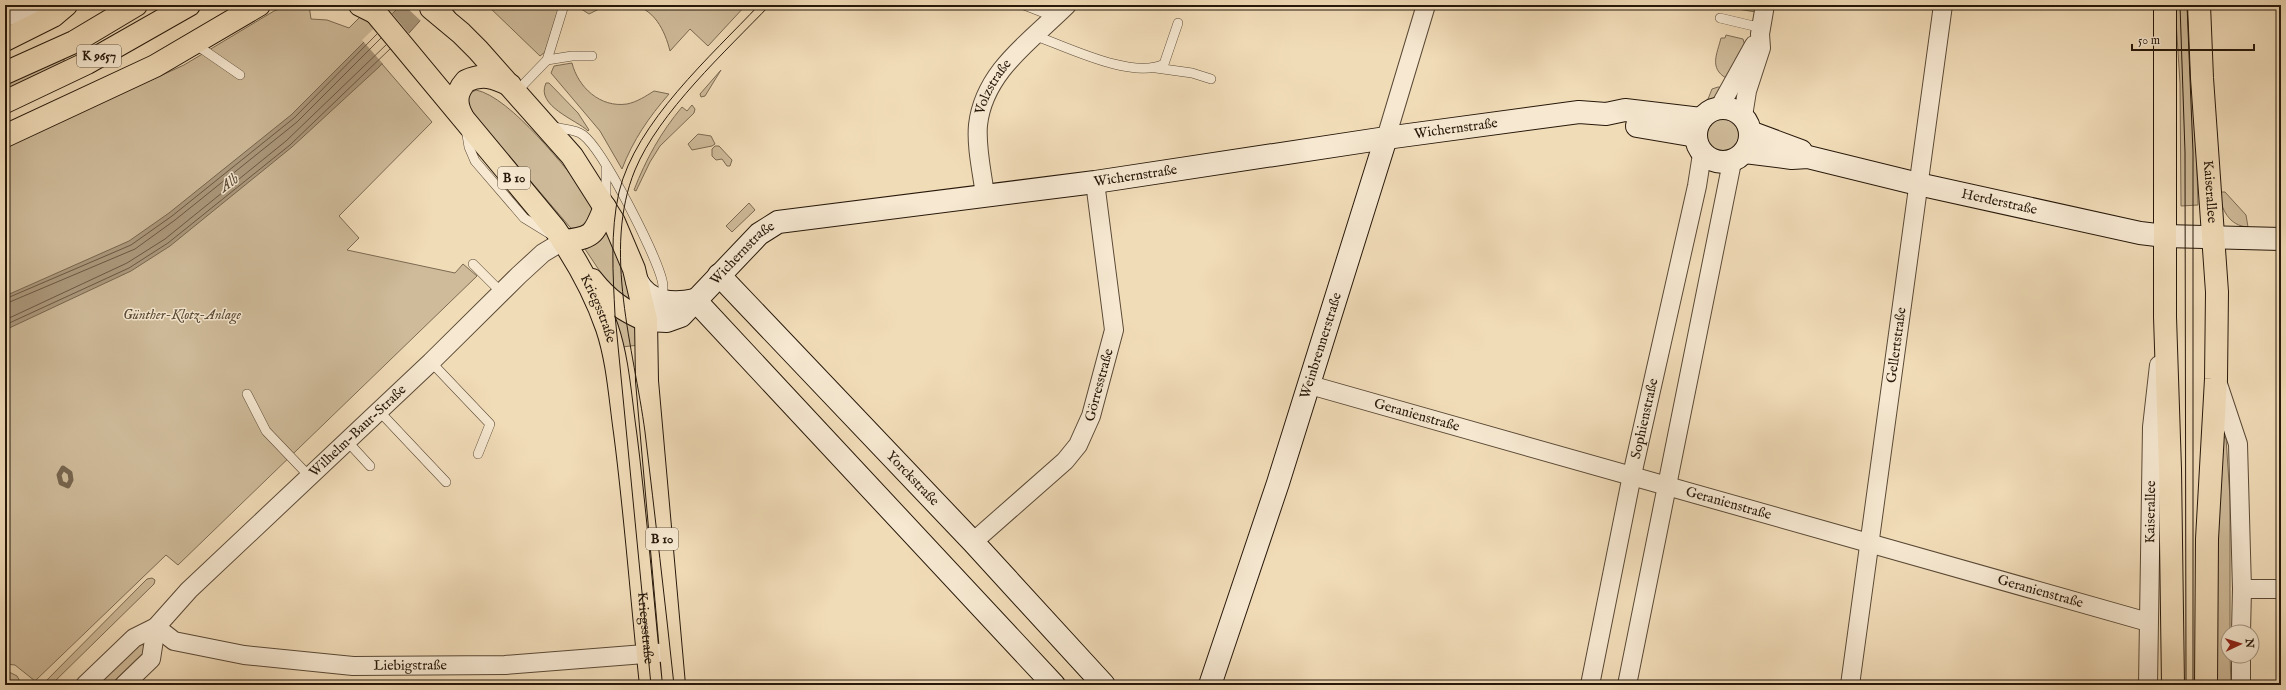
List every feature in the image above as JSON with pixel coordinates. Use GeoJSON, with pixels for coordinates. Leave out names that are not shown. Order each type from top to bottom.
{"type":"FeatureCollection","features":[{"type":"Feature","properties":{"kind":"main road"},"geometry":{"type":"LineString","coordinates":[[5,40],[53,16],[66,5]]}},
{"type":"Feature","properties":{"kind":"main road","name":"K 9657"},"geometry":{"type":"LineString","coordinates":[[5,73],[74,42],[136,5]]}},
{"type":"Feature","properties":{"kind":"main road","name":"K 9657"},"geometry":{"type":"LineString","coordinates":[[5,102],[88,63],[190,5]]}},
{"type":"Feature","properties":{"kind":"main road"},"geometry":{"type":"LineString","coordinates":[[5,136],[114,86],[195,44],[259,5]]}},
{"type":"Feature","properties":{"kind":"main road","name":"Kriegsstraße"},"geometry":{"type":"LineString","coordinates":[[427,5],[440,12],[478,50],[542,120],[572,156],[605,207],[621,236],[637,281],[648,327],[647,381],[660,508],[670,652],[674,685]]}},
{"type":"Feature","properties":{"kind":"main road","name":"Kaiserallee"},"geometry":{"type":"LineString","coordinates":[[2165,5],[2165,317],[2171,484],[2173,685]]}},
{"type":"Feature","properties":{"kind":"main road","name":"Kaiserallee"},"geometry":{"type":"LineString","coordinates":[[2199,5],[2203,237],[2217,292],[2216,379],[2207,539],[2206,685]]}},
{"type":"Feature","properties":{"kind":"main road","name":"Kriegsstraße"},"geometry":{"type":"LineString","coordinates":[[368,7],[462,116],[563,241],[574,259],[607,328],[616,363],[629,464],[651,685]]}},
{"type":"Feature","properties":{"kind":"main road"},"geometry":{"type":"LineString","coordinates":[[462,116],[458,109],[457,97],[466,81],[479,76],[487,76],[513,88]]}},
{"type":"Feature","properties":{"kind":"main road"},"geometry":{"type":"LineString","coordinates":[[563,241],[581,239],[592,234],[597,229],[605,207]]}},
{"type":"Feature","properties":{"kind":"main road"},"geometry":{"type":"LineString","coordinates":[[574,259],[603,294],[648,327]]}},
{"type":"Feature","properties":{"kind":"street"},"geometry":{"type":"LineString","coordinates":[[5,17],[63,5]]}},
{"type":"Feature","properties":{"kind":"street","name":"Weinbrennerstraße"},"geometry":{"type":"LineString","coordinates":[[1210,685],[1310,385],[1426,5]]}},
{"type":"Feature","properties":{"kind":"street","name":"Sophienstraße"},"geometry":{"type":"LineString","coordinates":[[1627,685],[1742,140],[1747,91],[1761,48],[1761,31],[1765,5]]}},
{"type":"Feature","properties":{"kind":"street","name":"Gellertstraße"},"geometry":{"type":"LineString","coordinates":[[1850,685],[1871,542],[1943,5]]}},
{"type":"Feature","properties":{"kind":"street","name":"Volzstraße"},"geometry":{"type":"LineString","coordinates":[[985,195],[978,125],[982,104],[991,84],[1006,63],[1061,11]]}},
{"type":"Feature","properties":{"kind":"street","name":"Sophienstraße"},"geometry":{"type":"LineString","coordinates":[[1590,685],[1632,474],[1695,194],[1704,129],[1761,31]]}},
{"type":"Feature","properties":{"kind":"street","name":"Wichernstraße"},"geometry":{"type":"LineString","coordinates":[[648,327],[678,318],[758,234],[778,222],[1095,182],[1386,138],[1579,112],[1606,114],[1625,110],[1704,129]]}},
{"type":"Feature","properties":{"kind":"street"},"geometry":{"type":"LineString","coordinates":[[1736,111],[1742,140],[1714,161],[1704,129],[1736,111]]}},
{"type":"Feature","properties":{"kind":"street","name":"Herderstraße"},"geometry":{"type":"LineString","coordinates":[[1742,140],[1799,148],[1808,157],[1918,184],[2125,230],[2165,236],[2281,239]]}},
{"type":"Feature","properties":{"kind":"street","name":"Görresstraße"},"geometry":{"type":"LineString","coordinates":[[973,542],[1065,461],[1078,445],[1091,416],[1114,330],[1095,182]]}},
{"type":"Feature","properties":{"kind":"street","name":"Wilhelm-Baur-Straße"},"geometry":{"type":"LineString","coordinates":[[85,685],[134,638],[156,627],[189,590],[431,362],[501,292],[543,253],[563,241]]}},
{"type":"Feature","properties":{"kind":"street","name":"Yorckstraße"},"geometry":{"type":"LineString","coordinates":[[719,275],[973,542],[1104,685]]}},
{"type":"Feature","properties":{"kind":"street"},"geometry":{"type":"LineString","coordinates":[[637,281],[646,294],[661,301],[683,303],[695,300],[1054,685]]}},
{"type":"Feature","properties":{"kind":"street","name":"Kaiserallee"},"geometry":{"type":"LineString","coordinates":[[2148,685],[2152,426],[2165,317]]}},
{"type":"Feature","properties":{"kind":"street","name":"Kaiserallee"},"geometry":{"type":"LineString","coordinates":[[2216,379],[2238,444],[2242,589],[2241,624]]}},
{"type":"Feature","properties":{"kind":"street","name":"Geranienstraße"},"geometry":{"type":"LineString","coordinates":[[1310,385],[1632,474],[1668,487],[1871,542],[2148,622]]}},
{"type":"Feature","properties":{"kind":"street"},"geometry":{"type":"LineString","coordinates":[[2242,589],[2281,589]]}},
{"type":"Feature","properties":{"kind":"street"},"geometry":{"type":"LineString","coordinates":[[124,685],[151,659],[156,627]]}},
{"type":"Feature","properties":{"kind":"street","name":"Liebigstraße"},"geometry":{"type":"LineString","coordinates":[[156,627],[174,641],[236,653],[353,666],[445,667],[508,665],[670,652]]}},
{"type":"Feature","properties":{"kind":"street"},"geometry":{"type":"LineString","coordinates":[[2240,685],[2241,664]]}},
{"type":"Feature","properties":{"kind":"lane"},"geometry":{"type":"LineString","coordinates":[[547,60],[564,5]]}},
{"type":"Feature","properties":{"kind":"lane"},"geometry":{"type":"LineString","coordinates":[[1024,5],[1061,11]]}},
{"type":"Feature","properties":{"kind":"lane"},"geometry":{"type":"LineString","coordinates":[[1720,18],[1761,31]]}},
{"type":"Feature","properties":{"kind":"lane"},"geometry":{"type":"LineString","coordinates":[[1156,68],[1164,64],[1178,23]]}},
{"type":"Feature","properties":{"kind":"lane"},"geometry":{"type":"LineString","coordinates":[[1036,36],[1092,57],[1123,65],[1192,73],[1211,79]]}},
{"type":"Feature","properties":{"kind":"lane"},"geometry":{"type":"LineString","coordinates":[[195,44],[240,75]]}},
{"type":"Feature","properties":{"kind":"lane"},"geometry":{"type":"LineString","coordinates":[[513,88],[547,60],[572,56],[592,56]]}},
{"type":"Feature","properties":{"kind":"lane"},"geometry":{"type":"LineString","coordinates":[[542,120],[559,129],[576,131],[582,134],[595,148],[636,220],[662,279],[663,291],[661,301],[648,327]]}},
{"type":"Feature","properties":{"kind":"lane"},"geometry":{"type":"LineString","coordinates":[[605,207],[606,166]]}},
{"type":"Feature","properties":{"kind":"lane"},"geometry":{"type":"LineString","coordinates":[[473,264],[501,292]]}},
{"type":"Feature","properties":{"kind":"lane"},"geometry":{"type":"LineString","coordinates":[[431,362],[490,424],[478,454]]}},
{"type":"Feature","properties":{"kind":"lane"},"geometry":{"type":"LineString","coordinates":[[247,394],[266,431],[310,477]]}},
{"type":"Feature","properties":{"kind":"lane"},"geometry":{"type":"LineString","coordinates":[[379,411],[446,482]]}},
{"type":"Feature","properties":{"kind":"lane"},"geometry":{"type":"LineString","coordinates":[[347,441],[370,466]]}},
{"type":"Feature","properties":{"kind":"green space","name":"Günther-Klotz-Anlage"},"geometry":{"type":"Polygon","coordinates":[[[290,5],[309,5],[311,19],[327,20],[349,28],[372,5],[419,5],[370,50],[432,122],[339,216],[359,238],[347,250],[455,273],[463,264],[477,276],[178,565],[166,555],[35,681],[15,665],[5,664],[5,147],[184,65],[274,11],[290,5]]]}},
{"type":"Feature","properties":{"kind":"green space"},"geometry":{"type":"Polygon","coordinates":[[[487,5],[560,5],[545,52],[540,56],[487,5]]]}},
{"type":"Feature","properties":{"kind":"green space"},"geometry":{"type":"Polygon","coordinates":[[[575,5],[613,5],[603,7],[589,14],[575,5]]]}},
{"type":"Feature","properties":{"kind":"green space"},"geometry":{"type":"Polygon","coordinates":[[[630,5],[746,5],[708,46],[690,29],[670,51],[661,28],[652,15],[646,10],[630,5]]]}},
{"type":"Feature","properties":{"kind":"green space"},"geometry":{"type":"Polygon","coordinates":[[[1726,5],[1757,5],[1756,12],[1725,7],[1726,5]]]}},
{"type":"Feature","properties":{"kind":"green space"},"geometry":{"type":"Polygon","coordinates":[[[2175,5],[2192,5],[2198,205],[2181,206],[2180,83],[2175,5]]]}},
{"type":"Feature","properties":{"kind":"green space"},"geometry":{"type":"Polygon","coordinates":[[[1726,35],[1743,39],[1746,49],[1726,78],[1717,70],[1716,55],[1721,38],[1725,38],[1726,35]]]}},
{"type":"Feature","properties":{"kind":"green space"},"geometry":{"type":"Polygon","coordinates":[[[64,57],[64,63],[5,92],[5,84],[64,57]]]}},
{"type":"Feature","properties":{"kind":"green space"},"geometry":{"type":"Polygon","coordinates":[[[572,63],[579,80],[585,88],[599,99],[608,103],[631,103],[654,91],[669,94],[642,129],[626,158],[622,169],[600,131],[551,73],[554,66],[572,63]]]}},
{"type":"Feature","properties":{"kind":"green space"},"geometry":{"type":"Polygon","coordinates":[[[721,70],[705,96],[701,97],[700,94],[721,70]]]}},
{"type":"Feature","properties":{"kind":"green space"},"geometry":{"type":"Polygon","coordinates":[[[546,83],[549,83],[578,113],[589,130],[588,131],[559,112],[546,99],[544,91],[546,83]]]}},
{"type":"Feature","properties":{"kind":"green space"},"geometry":{"type":"Polygon","coordinates":[[[1718,87],[1725,88],[1720,98],[1702,104],[1708,99],[1712,89],[1718,87]]]}},
{"type":"Feature","properties":{"kind":"green space"},"geometry":{"type":"Polygon","coordinates":[[[476,90],[490,95],[505,106],[553,153],[593,203],[590,222],[575,233],[469,109],[467,103],[468,98],[470,94],[476,90]]]}},
{"type":"Feature","properties":{"kind":"green space"},"geometry":{"type":"Polygon","coordinates":[[[692,105],[695,109],[694,113],[660,146],[650,162],[636,191],[634,190],[649,157],[667,126],[682,107],[687,111],[692,105]]]}},
{"type":"Feature","properties":{"kind":"green space"},"geometry":{"type":"Polygon","coordinates":[[[1723,119],[1735,124],[1740,136],[1735,148],[1723,153],[1711,148],[1706,136],[1711,124],[1723,119]]]}},
{"type":"Feature","properties":{"kind":"green space"},"geometry":{"type":"Polygon","coordinates":[[[698,134],[711,136],[715,144],[692,150],[688,144],[698,134]]]}},
{"type":"Feature","properties":{"kind":"green space"},"geometry":{"type":"Polygon","coordinates":[[[715,146],[719,146],[732,160],[730,166],[727,166],[722,159],[716,160],[712,156],[712,149],[715,146]]]}},
{"type":"Feature","properties":{"kind":"green space"},"geometry":{"type":"Polygon","coordinates":[[[2219,192],[2225,192],[2246,215],[2248,227],[2236,224],[2227,216],[2219,192]]]}},
{"type":"Feature","properties":{"kind":"green space"},"geometry":{"type":"Polygon","coordinates":[[[749,203],[755,210],[732,232],[726,226],[749,203]]]}},
{"type":"Feature","properties":{"kind":"green space"},"geometry":{"type":"Polygon","coordinates":[[[607,230],[611,235],[635,306],[613,291],[585,249],[597,243],[607,230]]]}},
{"type":"Feature","properties":{"kind":"green space"},"geometry":{"type":"Polygon","coordinates":[[[605,304],[637,327],[639,345],[622,347],[621,337],[613,326],[605,304]]]}},
{"type":"Feature","properties":{"kind":"green space"},"geometry":{"type":"Polygon","coordinates":[[[2221,436],[2226,438],[2230,498],[2230,624],[2220,624],[2220,664],[2230,664],[2231,685],[2213,685],[2221,436]]]}},
{"type":"Feature","properties":{"kind":"green space"},"geometry":{"type":"Polygon","coordinates":[[[152,578],[155,580],[154,584],[51,685],[42,685],[147,579],[152,578]]]}},
{"type":"Feature","properties":{"kind":"green space"},"geometry":{"type":"Polygon","coordinates":[[[141,642],[145,648],[143,653],[110,685],[93,685],[141,642]]]}},
{"type":"Feature","properties":{"kind":"green space"},"geometry":{"type":"Polygon","coordinates":[[[5,670],[17,676],[22,685],[5,685],[5,670]]]}},
{"type":"Feature","properties":{"kind":"water","name":"Alb"},"geometry":{"type":"Polygon","coordinates":[[[401,5],[434,5],[379,67],[292,147],[170,246],[131,271],[5,330],[5,296],[129,241],[169,213],[291,115],[401,5]]]}},
{"type":"Feature","properties":{"kind":"pier"},"geometry":{"type":"Polygon","coordinates":[[[404,5],[436,5],[422,22],[404,5]]]}},
{"type":"Feature","properties":{"kind":"pier"},"geometry":{"type":"Polygon","coordinates":[[[391,12],[410,35],[384,65],[362,40],[391,12]]]}},
{"type":"Feature","properties":{"kind":"waterway"},"geometry":{"type":"LineString","coordinates":[[63,468],[70,473],[71,480],[68,486],[61,483],[59,475],[63,468]]}},
{"type":"Feature","properties":{"kind":"tram line"},"geometry":{"type":"LineString","coordinates":[[651,685],[615,315],[613,238],[616,207],[619,192],[628,166],[641,140],[677,91],[759,5]]}},
{"type":"Feature","properties":{"kind":"tram line"},"geometry":{"type":"LineString","coordinates":[[674,685],[645,432],[628,334],[624,300],[621,266],[621,233],[626,201],[635,170],[646,148],[660,126],[714,62],[770,5]]}},
{"type":"Feature","properties":{"kind":"tram line"},"geometry":{"type":"LineString","coordinates":[[2180,5],[2185,152],[2186,685]]}},
{"type":"Feature","properties":{"kind":"tram line"},"geometry":{"type":"LineString","coordinates":[[2187,5],[2193,152],[2193,685]]}}]}
